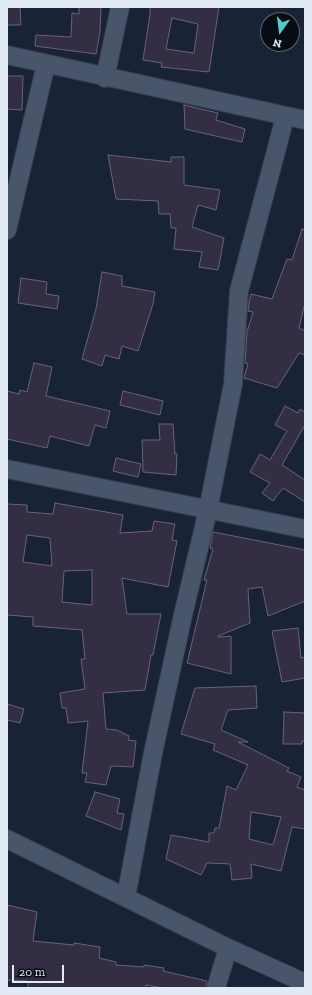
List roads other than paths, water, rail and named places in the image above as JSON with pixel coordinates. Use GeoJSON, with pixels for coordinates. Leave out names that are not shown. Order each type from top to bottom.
{"type":"FeatureCollection","features":[{"type":"Feature","properties":{"kind":"street"},"geometry":{"type":"LineString","coordinates":[[105,78],[120,7]]}},
{"type":"Feature","properties":{"kind":"street"},"geometry":{"type":"LineString","coordinates":[[7,55],[105,78],[305,120]]}},
{"type":"Feature","properties":{"kind":"street"},"geometry":{"type":"LineString","coordinates":[[7,230],[46,64]]}},
{"type":"Feature","properties":{"kind":"street"},"geometry":{"type":"LineString","coordinates":[[126,897],[179,630],[208,510],[233,384],[239,291],[285,117]]}},
{"type":"Feature","properties":{"kind":"street"},"geometry":{"type":"LineString","coordinates":[[7,469],[305,529]]}},
{"type":"Feature","properties":{"kind":"street"},"geometry":{"type":"LineString","coordinates":[[7,839],[228,948],[305,983]]}},
{"type":"Feature","properties":{"kind":"street"},"geometry":{"type":"LineString","coordinates":[[216,988],[228,948]]}}]}
